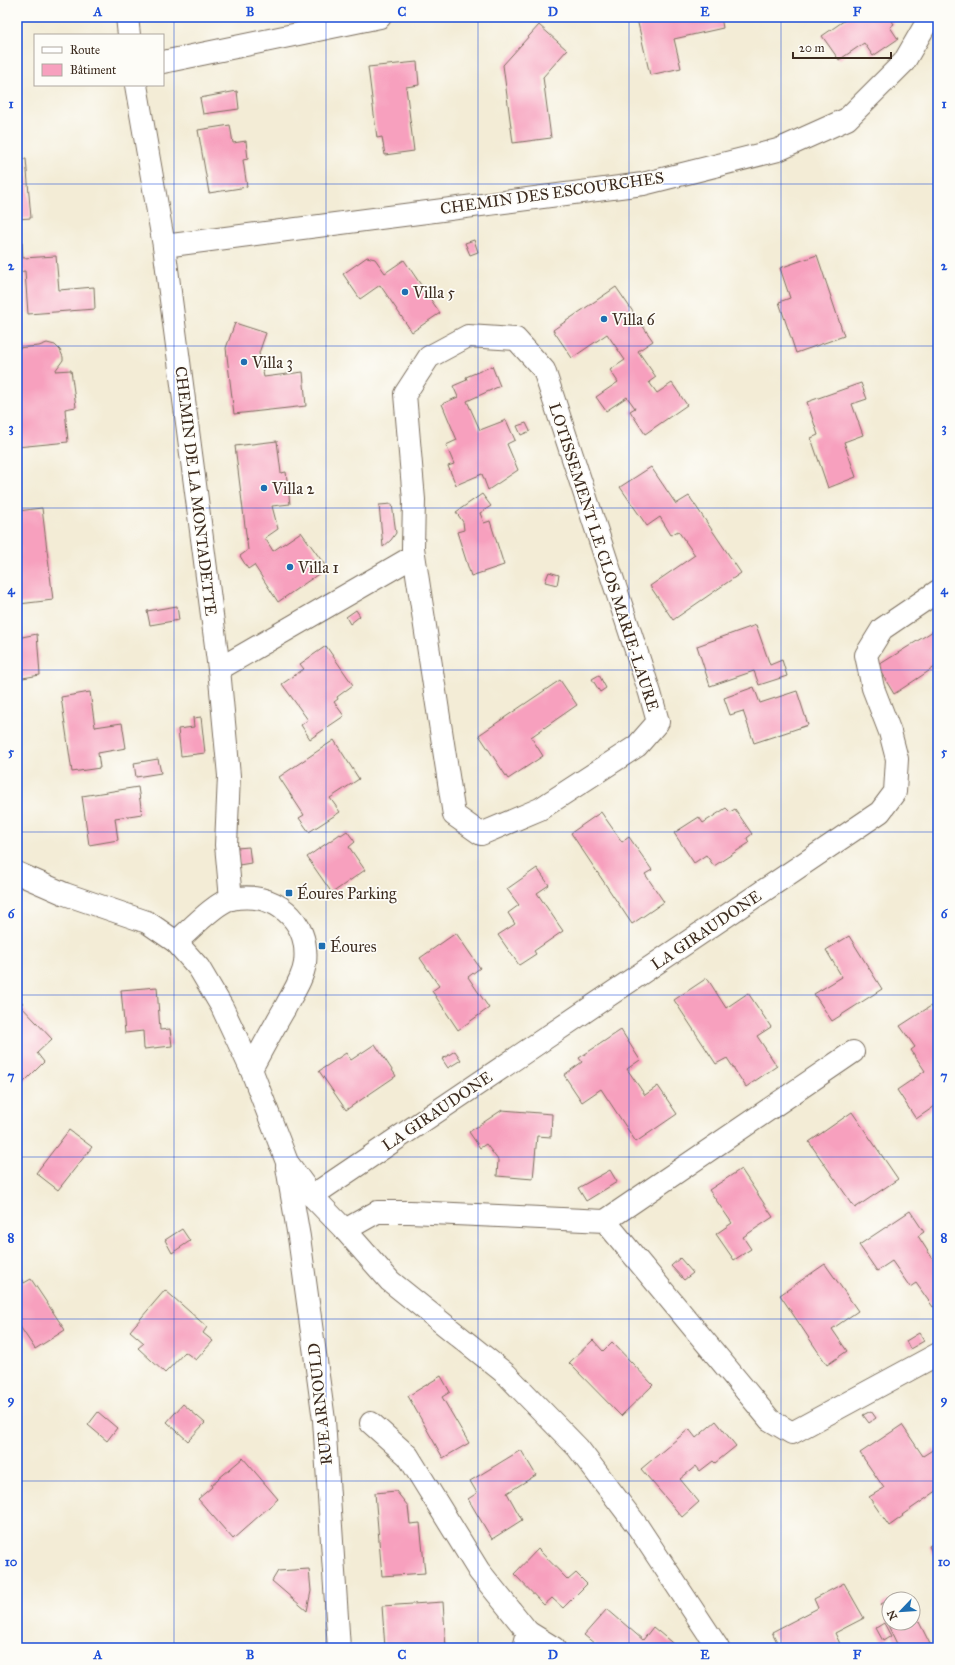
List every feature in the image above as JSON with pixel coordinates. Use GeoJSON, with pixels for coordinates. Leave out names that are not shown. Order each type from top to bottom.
{"type":"FeatureCollection","features":[{"type":"Feature","properties":{"kind":"street"},"geometry":{"type":"LineString","coordinates":[[127,17],[129,34]]}},
{"type":"Feature","properties":{"kind":"street"},"geometry":{"type":"LineString","coordinates":[[164,62],[380,17]]}},
{"type":"Feature","properties":{"kind":"street","name":"CHEMIN DES ESCOURCHES"},"geometry":{"type":"LineString","coordinates":[[164,246],[643,184],[778,150],[847,118],[904,62],[930,17]]}},
{"type":"Feature","properties":{"kind":"street","name":"CHEMIN DE LA MONTADETTE"},"geometry":{"type":"LineString","coordinates":[[136,86],[170,286],[219,669],[229,776],[226,845],[231,899]]}},
{"type":"Feature","properties":{"kind":"street","name":"LOTISSEMENT LE CLOS MARIE-LAURE"},"geometry":{"type":"LineString","coordinates":[[468,336],[516,339],[544,370],[650,693],[658,722],[637,746],[540,809],[481,834],[454,815],[414,556],[414,500],[405,394],[429,357],[468,336]]}},
{"type":"Feature","properties":{"kind":"street"},"geometry":{"type":"LineString","coordinates":[[219,669],[414,556]]}},
{"type":"Feature","properties":{"kind":"street","name":"LA GIRAUDONE"},"geometry":{"type":"LineString","coordinates":[[312,1196],[880,812],[895,792],[898,759],[890,732],[873,688],[866,655],[882,629],[938,591]]}},
{"type":"Feature","properties":{"kind":"street"},"geometry":{"type":"LineString","coordinates":[[17,873],[65,894],[147,922],[176,942],[199,968],[218,1000],[251,1069],[287,1162],[312,1196],[345,1230],[390,1281],[506,1374],[578,1448],[638,1527],[718,1648]]}},
{"type":"Feature","properties":{"kind":"street"},"geometry":{"type":"LineString","coordinates":[[176,942],[220,904],[231,899],[254,898],[279,905],[290,914],[305,945],[305,964],[299,981],[251,1069]]}},
{"type":"Feature","properties":{"kind":"street"},"geometry":{"type":"LineString","coordinates":[[345,1230],[377,1212],[418,1212],[605,1221],[852,1052]]}},
{"type":"Feature","properties":{"kind":"street","name":"RUE ARNOULD"},"geometry":{"type":"LineString","coordinates":[[287,1162],[299,1237],[324,1420],[339,1648]]}},
{"type":"Feature","properties":{"kind":"street"},"geometry":{"type":"LineString","coordinates":[[605,1221],[770,1420],[792,1433],[938,1354]]}},
{"type":"Feature","properties":{"kind":"street"},"geometry":{"type":"LineString","coordinates":[[371,1423],[408,1456],[479,1571],[526,1640],[554,1648]]}},
{"type":"Feature","properties":{"kind":"building"},"geometry":{"type":"Polygon","coordinates":[[[639,17],[721,17],[723,28],[674,39],[681,68],[650,75],[637,19],[639,17]]]}},
{"type":"Feature","properties":{"kind":"building"},"geometry":{"type":"Polygon","coordinates":[[[847,17],[889,17],[894,24],[890,27],[898,39],[873,56],[864,43],[839,60],[822,36],[848,18],[847,17]]]}},
{"type":"Feature","properties":{"kind":"building"},"geometry":{"type":"Polygon","coordinates":[[[539,25],[567,50],[543,77],[551,138],[513,143],[503,65],[539,25]]]}},
{"type":"Feature","properties":{"kind":"building"},"geometry":{"type":"Polygon","coordinates":[[[417,62],[419,85],[406,87],[414,151],[385,155],[382,137],[377,138],[368,67],[417,62]]]}},
{"type":"Feature","properties":{"kind":"building"},"geometry":{"type":"Polygon","coordinates":[[[237,91],[239,109],[203,114],[200,98],[237,91]]]}},
{"type":"Feature","properties":{"kind":"building"},"geometry":{"type":"Polygon","coordinates":[[[230,125],[233,143],[246,141],[248,159],[243,160],[247,187],[209,193],[198,130],[230,125]]]}},
{"type":"Feature","properties":{"kind":"building"},"geometry":{"type":"Polygon","coordinates":[[[17,159],[26,159],[31,218],[17,219],[17,159]]]}},
{"type":"Feature","properties":{"kind":"building"},"geometry":{"type":"Polygon","coordinates":[[[474,240],[478,252],[470,255],[465,243],[474,240]]]}},
{"type":"Feature","properties":{"kind":"building"},"geometry":{"type":"Polygon","coordinates":[[[17,243],[22,243],[23,258],[56,256],[59,290],[94,287],[95,309],[28,314],[25,271],[17,272],[17,243]]]}},
{"type":"Feature","properties":{"kind":"building"},"geometry":{"type":"Polygon","coordinates":[[[817,255],[844,336],[796,353],[779,302],[790,298],[780,268],[817,255]]]}},
{"type":"Feature","properties":{"kind":"building","name":"Villa 5"},"geometry":{"type":"Polygon","coordinates":[[[367,257],[375,259],[385,273],[404,260],[440,313],[412,332],[380,285],[360,299],[343,274],[367,257]]]}},
{"type":"Feature","properties":{"kind":"building"},"geometry":{"type":"Polygon","coordinates":[[[616,287],[653,341],[638,351],[656,377],[649,382],[657,393],[672,383],[687,405],[645,434],[630,411],[635,408],[627,397],[606,411],[596,397],[618,382],[610,370],[625,360],[607,334],[572,358],[553,330],[616,287]]]}},
{"type":"Feature","properties":{"kind":"building"},"geometry":{"type":"Polygon","coordinates":[[[938,288],[938,302],[934,290],[938,288]]]}},
{"type":"Feature","properties":{"kind":"building","name":"Villa 3"},"geometry":{"type":"Polygon","coordinates":[[[235,323],[266,333],[259,353],[264,377],[303,372],[306,406],[234,414],[226,348],[235,323]]]}},
{"type":"Feature","properties":{"kind":"building"},"geometry":{"type":"Polygon","coordinates":[[[47,343],[55,345],[60,350],[63,357],[63,360],[55,371],[71,370],[76,407],[65,409],[68,442],[17,447],[17,348],[39,346],[47,343]]]}},
{"type":"Feature","properties":{"kind":"building"},"geometry":{"type":"Polygon","coordinates":[[[492,366],[500,386],[467,401],[480,430],[506,420],[515,440],[507,444],[518,470],[488,490],[482,474],[456,485],[448,466],[454,464],[446,445],[457,440],[442,404],[458,397],[453,386],[467,380],[466,377],[492,366]]]}},
{"type":"Feature","properties":{"kind":"building"},"geometry":{"type":"Polygon","coordinates":[[[861,383],[867,399],[852,404],[863,435],[844,442],[856,477],[828,488],[811,438],[818,435],[807,402],[861,383]]]}},
{"type":"Feature","properties":{"kind":"building"},"geometry":{"type":"Polygon","coordinates":[[[526,423],[530,431],[521,435],[517,426],[526,423]]]}},
{"type":"Feature","properties":{"kind":"building"},"geometry":{"type":"Polygon","coordinates":[[[277,441],[281,473],[286,472],[290,504],[272,506],[278,529],[265,538],[273,551],[301,532],[327,568],[278,602],[254,565],[248,569],[240,556],[248,550],[235,446],[277,441]]]}},
{"type":"Feature","properties":{"kind":"building"},"geometry":{"type":"Polygon","coordinates":[[[651,467],[676,504],[689,496],[741,573],[673,620],[650,586],[695,555],[678,531],[671,535],[660,517],[647,526],[620,487],[651,467]]]}},
{"type":"Feature","properties":{"kind":"building"},"geometry":{"type":"Polygon","coordinates":[[[482,494],[491,506],[480,513],[484,523],[490,521],[504,565],[471,576],[457,532],[464,530],[463,522],[456,512],[482,494]]]}},
{"type":"Feature","properties":{"kind":"building"},"geometry":{"type":"Polygon","coordinates":[[[392,504],[396,533],[383,547],[379,505],[392,504]]]}},
{"type":"Feature","properties":{"kind":"building"},"geometry":{"type":"Polygon","coordinates":[[[42,508],[53,600],[19,604],[17,590],[17,511],[42,508]]]}},
{"type":"Feature","properties":{"kind":"building"},"geometry":{"type":"Polygon","coordinates":[[[549,572],[559,575],[557,585],[545,582],[549,572]]]}},
{"type":"Feature","properties":{"kind":"building"},"geometry":{"type":"Polygon","coordinates":[[[177,606],[179,620],[150,625],[147,611],[177,606]]]}},
{"type":"Feature","properties":{"kind":"building"},"geometry":{"type":"Polygon","coordinates":[[[356,610],[360,616],[350,624],[346,617],[356,610]]]}},
{"type":"Feature","properties":{"kind":"building"},"geometry":{"type":"Polygon","coordinates":[[[756,625],[770,665],[782,660],[787,676],[759,685],[754,671],[710,686],[697,646],[756,625]]]}},
{"type":"Feature","properties":{"kind":"building"},"geometry":{"type":"Polygon","coordinates":[[[938,628],[938,665],[894,694],[877,666],[938,628]]]}},
{"type":"Feature","properties":{"kind":"building"},"geometry":{"type":"Polygon","coordinates":[[[37,634],[40,675],[17,679],[17,638],[37,634]]]}},
{"type":"Feature","properties":{"kind":"building"},"geometry":{"type":"Polygon","coordinates":[[[326,646],[353,685],[337,697],[338,699],[334,702],[344,716],[310,739],[301,725],[308,720],[282,684],[304,669],[300,664],[326,646]]]}},
{"type":"Feature","properties":{"kind":"building"},"geometry":{"type":"Polygon","coordinates":[[[599,675],[606,688],[600,692],[592,679],[599,675]]]}},
{"type":"Feature","properties":{"kind":"building"},"geometry":{"type":"Polygon","coordinates":[[[560,680],[577,705],[531,737],[543,756],[508,779],[479,735],[560,680]]]}},
{"type":"Feature","properties":{"kind":"building"},"geometry":{"type":"Polygon","coordinates":[[[754,687],[760,703],[797,691],[808,725],[754,743],[743,711],[730,715],[724,698],[754,687]]]}},
{"type":"Feature","properties":{"kind":"building"},"geometry":{"type":"Polygon","coordinates":[[[90,692],[95,727],[122,723],[126,748],[98,753],[100,768],[72,772],[61,697],[90,692]]]}},
{"type":"Feature","properties":{"kind":"building"},"geometry":{"type":"Polygon","coordinates":[[[201,717],[205,753],[181,756],[178,729],[194,727],[193,718],[201,717]]]}},
{"type":"Feature","properties":{"kind":"building"},"geometry":{"type":"Polygon","coordinates":[[[334,740],[359,779],[330,798],[340,812],[309,832],[299,818],[304,815],[279,777],[334,740]]]}},
{"type":"Feature","properties":{"kind":"building"},"geometry":{"type":"Polygon","coordinates":[[[158,759],[161,773],[136,777],[134,763],[158,759]]]}},
{"type":"Feature","properties":{"kind":"building"},"geometry":{"type":"Polygon","coordinates":[[[138,787],[142,814],[115,818],[118,840],[89,845],[82,796],[138,787]]]}},
{"type":"Feature","properties":{"kind":"building"},"geometry":{"type":"Polygon","coordinates":[[[726,808],[730,812],[735,809],[752,834],[747,838],[749,843],[714,866],[706,855],[694,863],[674,833],[699,817],[703,823],[726,808]]]}},
{"type":"Feature","properties":{"kind":"building"},"geometry":{"type":"Polygon","coordinates":[[[601,812],[622,842],[629,837],[652,870],[645,874],[664,902],[632,924],[571,833],[601,812]]]}},
{"type":"Feature","properties":{"kind":"building"},"geometry":{"type":"Polygon","coordinates":[[[347,831],[355,842],[349,847],[365,870],[332,893],[307,857],[340,834],[341,835],[347,831]]]}},
{"type":"Feature","properties":{"kind":"building"},"geometry":{"type":"Polygon","coordinates":[[[249,847],[251,863],[239,865],[237,848],[249,847]]]}},
{"type":"Feature","properties":{"kind":"building"},"geometry":{"type":"Polygon","coordinates":[[[537,868],[549,885],[537,893],[563,931],[534,951],[536,954],[519,965],[498,935],[515,924],[508,913],[519,905],[507,889],[537,868]]]}},
{"type":"Feature","properties":{"kind":"building"},"geometry":{"type":"Polygon","coordinates":[[[456,933],[480,968],[468,977],[489,1008],[458,1030],[432,991],[439,986],[420,958],[456,933]]]}},
{"type":"Feature","properties":{"kind":"building"},"geometry":{"type":"Polygon","coordinates":[[[849,936],[882,989],[832,1021],[814,994],[842,977],[826,950],[849,936]]]}},
{"type":"Feature","properties":{"kind":"building"},"geometry":{"type":"Polygon","coordinates":[[[707,978],[726,1008],[748,993],[771,1027],[757,1036],[777,1066],[746,1087],[727,1058],[716,1064],[674,1000],[707,978]]]}},
{"type":"Feature","properties":{"kind":"building"},"geometry":{"type":"Polygon","coordinates":[[[157,987],[160,1030],[170,1029],[172,1046],[144,1049],[143,1031],[125,1033],[121,990],[157,987]]]}},
{"type":"Feature","properties":{"kind":"building"},"geometry":{"type":"Polygon","coordinates":[[[17,997],[23,1003],[20,1005],[52,1039],[37,1053],[44,1062],[21,1085],[17,1080],[17,997]]]}},
{"type":"Feature","properties":{"kind":"building"},"geometry":{"type":"Polygon","coordinates":[[[931,1006],[938,1016],[938,1104],[916,1119],[897,1090],[925,1071],[911,1050],[915,1047],[900,1026],[931,1006]]]}},
{"type":"Feature","properties":{"kind":"building"},"geometry":{"type":"Polygon","coordinates":[[[621,1030],[640,1060],[627,1069],[645,1095],[658,1086],[677,1114],[636,1142],[601,1089],[582,1102],[564,1075],[582,1062],[579,1058],[621,1030]]]}},
{"type":"Feature","properties":{"kind":"building"},"geometry":{"type":"Polygon","coordinates":[[[375,1044],[396,1076],[346,1110],[319,1071],[346,1053],[351,1060],[375,1044]]]}},
{"type":"Feature","properties":{"kind":"building"},"geometry":{"type":"Polygon","coordinates":[[[455,1051],[461,1060],[448,1068],[442,1059],[455,1051]]]}},
{"type":"Feature","properties":{"kind":"building"},"geometry":{"type":"Polygon","coordinates":[[[502,1110],[552,1114],[551,1137],[537,1136],[533,1179],[497,1176],[498,1160],[486,1144],[480,1148],[469,1132],[502,1110]]]}},
{"type":"Feature","properties":{"kind":"building"},"geometry":{"type":"Polygon","coordinates":[[[852,1112],[898,1179],[855,1208],[809,1142],[852,1112]]]}},
{"type":"Feature","properties":{"kind":"building"},"geometry":{"type":"Polygon","coordinates":[[[69,1130],[92,1147],[58,1190],[36,1173],[69,1130]]]}},
{"type":"Feature","properties":{"kind":"building"},"geometry":{"type":"Polygon","coordinates":[[[741,1169],[773,1217],[743,1237],[751,1249],[734,1260],[716,1234],[732,1223],[709,1190],[741,1169]]]}},
{"type":"Feature","properties":{"kind":"building"},"geometry":{"type":"Polygon","coordinates":[[[610,1170],[617,1182],[586,1201],[578,1188],[610,1170]]]}},
{"type":"Feature","properties":{"kind":"building"},"geometry":{"type":"Polygon","coordinates":[[[910,1211],[924,1232],[918,1236],[938,1267],[938,1303],[933,1307],[916,1283],[910,1287],[892,1261],[877,1271],[859,1245],[910,1211]]]}},
{"type":"Feature","properties":{"kind":"building"},"geometry":{"type":"Polygon","coordinates":[[[182,1229],[190,1241],[172,1253],[165,1240],[182,1229]]]}},
{"type":"Feature","properties":{"kind":"building"},"geometry":{"type":"Polygon","coordinates":[[[680,1258],[693,1273],[684,1280],[671,1266],[680,1258]]]}},
{"type":"Feature","properties":{"kind":"building"},"geometry":{"type":"Polygon","coordinates":[[[825,1264],[858,1311],[832,1329],[847,1351],[827,1365],[780,1295],[825,1264]]]}},
{"type":"Feature","properties":{"kind":"building"},"geometry":{"type":"Polygon","coordinates":[[[17,1273],[24,1283],[31,1279],[65,1330],[35,1349],[17,1322],[17,1273]]]}},
{"type":"Feature","properties":{"kind":"building"},"geometry":{"type":"Polygon","coordinates":[[[165,1290],[207,1327],[203,1333],[213,1341],[196,1360],[185,1352],[165,1373],[138,1348],[144,1343],[130,1331],[165,1290]]]}},
{"type":"Feature","properties":{"kind":"building"},"geometry":{"type":"Polygon","coordinates":[[[919,1333],[924,1341],[910,1349],[906,1341],[919,1333]]]}},
{"type":"Feature","properties":{"kind":"building"},"geometry":{"type":"Polygon","coordinates":[[[593,1340],[603,1351],[612,1342],[653,1385],[621,1416],[569,1363],[593,1340]]]}},
{"type":"Feature","properties":{"kind":"building"},"geometry":{"type":"Polygon","coordinates":[[[441,1376],[450,1392],[442,1397],[469,1443],[443,1458],[408,1396],[441,1376]]]}},
{"type":"Feature","properties":{"kind":"building"},"geometry":{"type":"Polygon","coordinates":[[[183,1404],[205,1423],[188,1441],[167,1422],[183,1404]]]}},
{"type":"Feature","properties":{"kind":"building"},"geometry":{"type":"Polygon","coordinates":[[[871,1411],[876,1418],[869,1423],[863,1415],[871,1411]]]}},
{"type":"Feature","properties":{"kind":"building"},"geometry":{"type":"Polygon","coordinates":[[[98,1412],[117,1428],[107,1441],[88,1425],[98,1412]]]}},
{"type":"Feature","properties":{"kind":"building"},"geometry":{"type":"Polygon","coordinates":[[[716,1421],[736,1446],[715,1463],[713,1461],[700,1471],[696,1466],[680,1479],[699,1502],[682,1517],[641,1469],[689,1429],[696,1438],[716,1421]]]}},
{"type":"Feature","properties":{"kind":"building"},"geometry":{"type":"Polygon","coordinates":[[[902,1425],[923,1456],[934,1449],[938,1455],[938,1490],[889,1526],[869,1497],[884,1488],[860,1453],[902,1425]]]}},
{"type":"Feature","properties":{"kind":"building"},"geometry":{"type":"Polygon","coordinates":[[[521,1450],[536,1475],[507,1493],[522,1520],[492,1539],[468,1499],[477,1493],[470,1481],[521,1450]]]}},
{"type":"Feature","properties":{"kind":"building"},"geometry":{"type":"Polygon","coordinates":[[[243,1458],[278,1499],[233,1539],[198,1499],[212,1487],[211,1485],[243,1458]]]}},
{"type":"Feature","properties":{"kind":"building"},"geometry":{"type":"Polygon","coordinates":[[[396,1491],[408,1506],[410,1524],[420,1523],[425,1573],[382,1576],[375,1493],[396,1491]]]}},
{"type":"Feature","properties":{"kind":"building"},"geometry":{"type":"Polygon","coordinates":[[[938,1541],[938,1564],[929,1546],[938,1541]]]}},
{"type":"Feature","properties":{"kind":"building"},"geometry":{"type":"Polygon","coordinates":[[[538,1549],[568,1580],[576,1573],[587,1584],[563,1608],[552,1598],[544,1605],[514,1574],[538,1549]]]}},
{"type":"Feature","properties":{"kind":"building"},"geometry":{"type":"Polygon","coordinates":[[[309,1569],[311,1591],[307,1611],[272,1581],[278,1571],[309,1569]]]}},
{"type":"Feature","properties":{"kind":"building"},"geometry":{"type":"Polygon","coordinates":[[[844,1583],[864,1618],[835,1633],[841,1646],[837,1648],[780,1648],[772,1632],[818,1608],[814,1599],[844,1583]]]}},
{"type":"Feature","properties":{"kind":"building"},"geometry":{"type":"Polygon","coordinates":[[[443,1602],[446,1648],[385,1648],[382,1606],[443,1602]]]}},
{"type":"Feature","properties":{"kind":"building"},"geometry":{"type":"Polygon","coordinates":[[[607,1609],[643,1640],[653,1627],[677,1647],[600,1648],[584,1635],[607,1609]]]}},
{"type":"Feature","properties":{"kind":"building"},"geometry":{"type":"Polygon","coordinates":[[[881,1625],[881,1631],[888,1631],[891,1636],[883,1641],[876,1628],[881,1625]]]}},
{"type":"Feature","properties":{"kind":"building"},"geometry":{"type":"Polygon","coordinates":[[[921,1626],[932,1648],[899,1648],[891,1631],[921,1631],[921,1626]]]}},
{"type":"Feature","properties":{"kind":"place","name":"Villa 5"},"geometry":{"type":"Point","coordinates":[405,292]}},
{"type":"Feature","properties":{"kind":"place","name":"Villa 6"},"geometry":{"type":"Point","coordinates":[604,319]}},
{"type":"Feature","properties":{"kind":"place","name":"Villa 3"},"geometry":{"type":"Point","coordinates":[244,362]}},
{"type":"Feature","properties":{"kind":"place","name":"Villa 2"},"geometry":{"type":"Point","coordinates":[264,488]}},
{"type":"Feature","properties":{"kind":"place","name":"Villa 1"},"geometry":{"type":"Point","coordinates":[290,567]}},
{"type":"Feature","properties":{"kind":"place","name":"Éoures Parking"},"geometry":{"type":"Point","coordinates":[289,893]}},
{"type":"Feature","properties":{"kind":"place","name":"Éoures"},"geometry":{"type":"Point","coordinates":[322,946]}}]}
